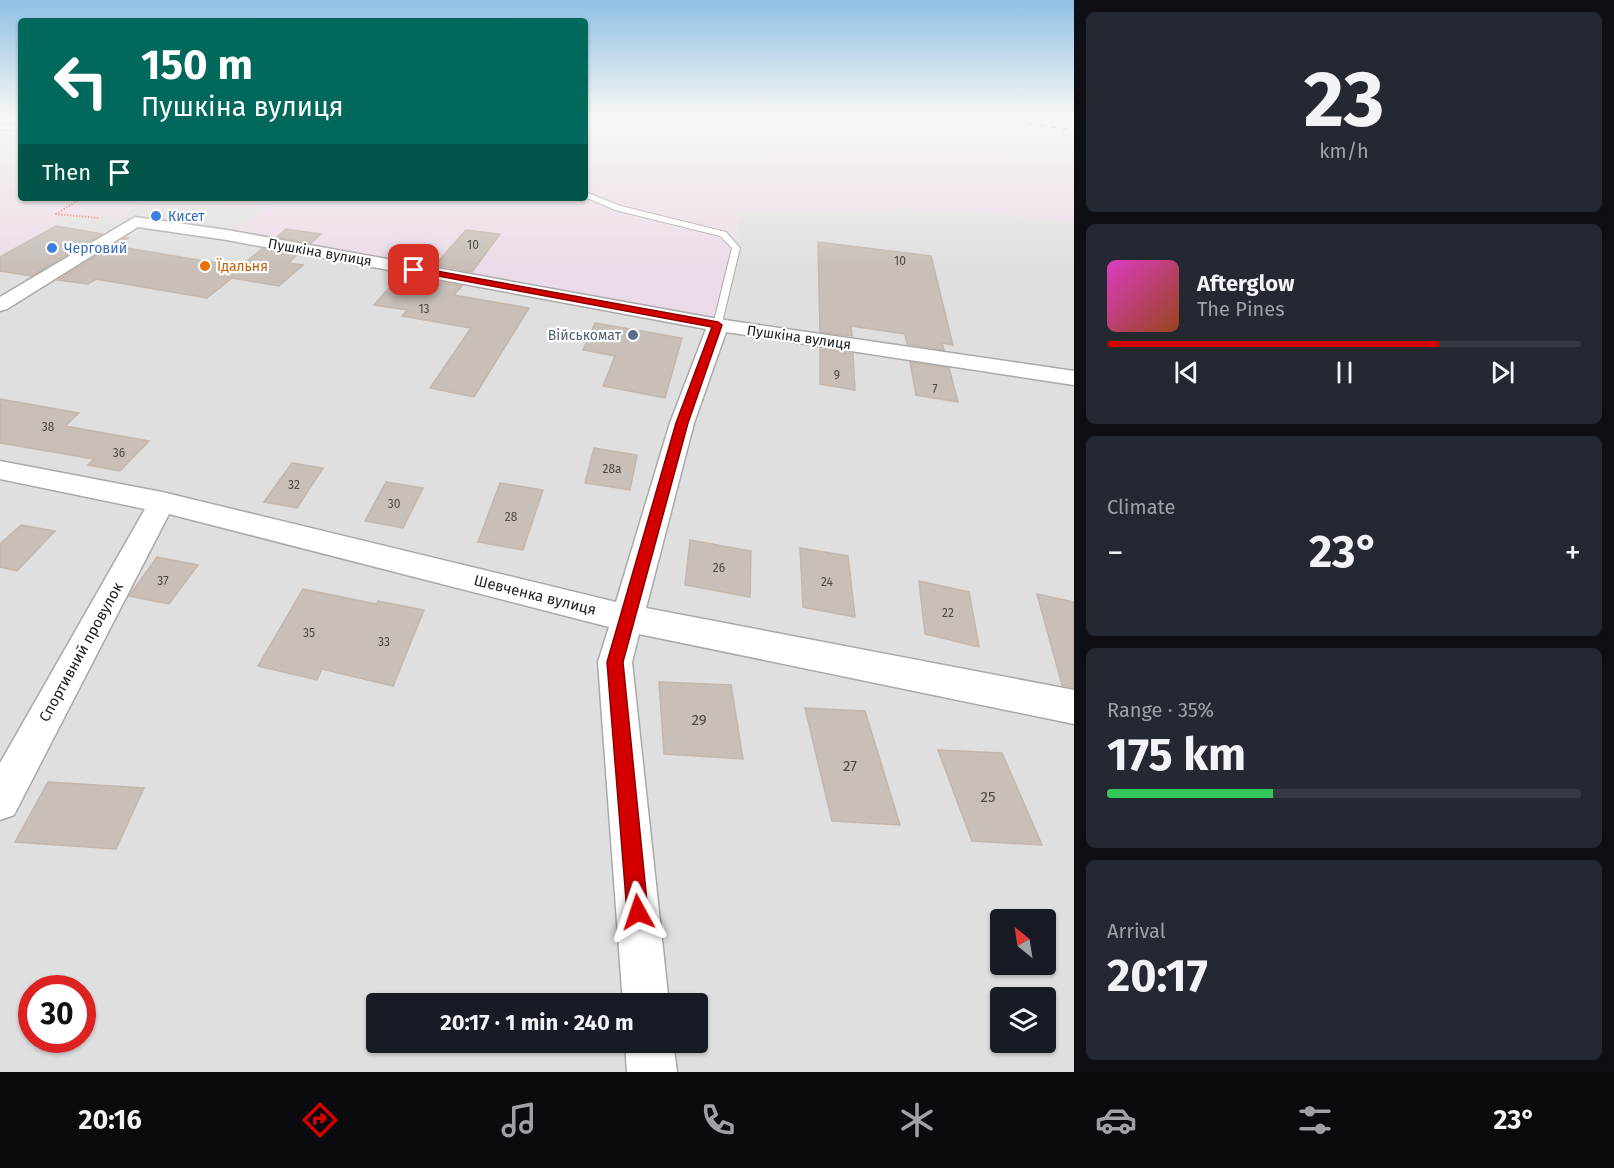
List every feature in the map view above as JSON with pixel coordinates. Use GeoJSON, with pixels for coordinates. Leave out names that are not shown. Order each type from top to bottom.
{"type":"FeatureCollection","features":[{"type":"Feature","properties":{"kind":"street","name":"Пушкіна вулиця"},"geometry":{"type":"LineString","coordinates":[[0,306],[135,222],[227,236],[718,325],[1074,378]]}},
{"type":"Feature","properties":{"kind":"street"},"geometry":{"type":"LineString","coordinates":[[645,993],[615,662],[682,423],[718,325]]}},
{"type":"Feature","properties":{"kind":"street","name":"Шевченка вулиця"},"geometry":{"type":"LineString","coordinates":[[0,470],[162,502],[628,618],[1074,707]]}},
{"type":"Feature","properties":{"kind":"street","name":"Спортивний провулок"},"geometry":{"type":"LineString","coordinates":[[0,801],[162,502]]}},
{"type":"Feature","properties":{"kind":"street"},"geometry":{"type":"LineString","coordinates":[[651,1053],[652,1072]]}},
{"type":"Feature","properties":{"kind":"lane"},"geometry":{"type":"LineString","coordinates":[[588,195],[618,208],[723,234],[736,248],[718,325]]}},
{"type":"Feature","properties":{"kind":"path"},"geometry":{"type":"LineString","coordinates":[[77,201],[55,214],[81,216]]}},
{"type":"Feature","properties":{"kind":"shaded area"},"geometry":{"type":"Polygon","coordinates":[[[0,167],[18,167],[18,201],[588,201],[588,167],[1074,167],[1074,223],[1021,216],[911,209],[739,211],[736,248],[718,325],[227,235],[267,207],[135,206],[120,218],[70,215],[0,254],[0,167]]]}},
{"type":"Feature","properties":{"kind":"shaded area"},"geometry":{"type":"Polygon","coordinates":[[[135,206],[268,207],[228,235],[736,248],[739,211],[911,209],[1021,216],[1074,223],[1074,1072],[0,1072],[0,254],[70,215],[120,218],[135,206]]]}},
{"type":"Feature","properties":{"kind":"building"},"geometry":{"type":"Polygon","coordinates":[[[56,226],[102,234],[31,276],[0,271],[0,257],[56,226]]]}},
{"type":"Feature","properties":{"kind":"building"},"geometry":{"type":"Polygon","coordinates":[[[286,229],[321,234],[311,243],[277,237],[286,229]]]}},
{"type":"Feature","properties":{"kind":"building"},"geometry":{"type":"Polygon","coordinates":[[[466,230],[500,234],[472,272],[435,265],[466,230]]]}},
{"type":"Feature","properties":{"kind":"building"},"geometry":{"type":"Polygon","coordinates":[[[128,238],[115,246],[240,267],[262,249],[297,255],[288,263],[303,265],[279,286],[232,278],[207,298],[96,279],[88,284],[58,280],[128,238]]]}},
{"type":"Feature","properties":{"kind":"building"},"geometry":{"type":"Polygon","coordinates":[[[818,242],[931,256],[953,345],[942,343],[944,350],[907,344],[905,334],[851,326],[852,336],[820,332],[818,242]]]}},
{"type":"Feature","properties":{"kind":"building"},"geometry":{"type":"Polygon","coordinates":[[[423,279],[462,286],[454,295],[529,308],[474,397],[430,388],[471,328],[402,316],[407,310],[374,305],[394,282],[417,286],[423,279]]]}},
{"type":"Feature","properties":{"kind":"building"},"geometry":{"type":"Polygon","coordinates":[[[595,323],[682,338],[665,398],[603,386],[615,356],[583,350],[595,323]]]}},
{"type":"Feature","properties":{"kind":"building"},"geometry":{"type":"Polygon","coordinates":[[[820,349],[853,354],[855,390],[820,384],[820,349]]]}},
{"type":"Feature","properties":{"kind":"building"},"geometry":{"type":"Polygon","coordinates":[[[910,362],[949,368],[958,402],[916,395],[910,362]]]}},
{"type":"Feature","properties":{"kind":"building"},"geometry":{"type":"Polygon","coordinates":[[[0,399],[79,413],[65,426],[149,441],[120,471],[88,465],[94,459],[0,443],[0,399]]]}},
{"type":"Feature","properties":{"kind":"building"},"geometry":{"type":"Polygon","coordinates":[[[594,448],[637,455],[630,490],[585,483],[594,448]]]}},
{"type":"Feature","properties":{"kind":"building"},"geometry":{"type":"Polygon","coordinates":[[[292,463],[323,468],[297,508],[264,502],[292,463]]]}},
{"type":"Feature","properties":{"kind":"building"},"geometry":{"type":"Polygon","coordinates":[[[386,482],[423,488],[403,528],[365,521],[386,482]]]}},
{"type":"Feature","properties":{"kind":"building"},"geometry":{"type":"Polygon","coordinates":[[[500,483],[543,490],[523,550],[478,542],[500,483]]]}},
{"type":"Feature","properties":{"kind":"building"},"geometry":{"type":"Polygon","coordinates":[[[21,525],[55,531],[17,571],[0,567],[0,544],[21,525]]]}},
{"type":"Feature","properties":{"kind":"building"},"geometry":{"type":"Polygon","coordinates":[[[690,540],[751,551],[750,597],[685,585],[690,540]]]}},
{"type":"Feature","properties":{"kind":"building"},"geometry":{"type":"Polygon","coordinates":[[[800,548],[848,556],[855,617],[803,607],[800,548]]]}},
{"type":"Feature","properties":{"kind":"building"},"geometry":{"type":"Polygon","coordinates":[[[157,557],[198,565],[169,604],[129,596],[157,557]]]}},
{"type":"Feature","properties":{"kind":"building"},"geometry":{"type":"Polygon","coordinates":[[[919,581],[969,592],[979,647],[925,634],[919,581]]]}},
{"type":"Feature","properties":{"kind":"building"},"geometry":{"type":"Polygon","coordinates":[[[303,589],[376,604],[378,601],[424,610],[393,686],[322,669],[317,680],[258,666],[303,589]]]}},
{"type":"Feature","properties":{"kind":"building"},"geometry":{"type":"Polygon","coordinates":[[[1037,594],[1074,602],[1074,688],[1062,685],[1037,594]]]}},
{"type":"Feature","properties":{"kind":"building"},"geometry":{"type":"Polygon","coordinates":[[[659,682],[731,685],[743,759],[664,754],[659,682]]]}},
{"type":"Feature","properties":{"kind":"building"},"geometry":{"type":"Polygon","coordinates":[[[805,708],[865,711],[900,825],[832,821],[805,708]]]}},
{"type":"Feature","properties":{"kind":"building"},"geometry":{"type":"Polygon","coordinates":[[[938,750],[1002,753],[1042,845],[972,841],[938,750]]]}},
{"type":"Feature","properties":{"kind":"building"},"geometry":{"type":"Polygon","coordinates":[[[48,782],[144,788],[116,849],[15,842],[48,782]]]}},
{"type":"Feature","properties":{"kind":"place","name":"Кисет"},"geometry":{"type":"Point","coordinates":[156,216]}},
{"type":"Feature","properties":{"kind":"place","name":"Черговий"},"geometry":{"type":"Point","coordinates":[52,248]}},
{"type":"Feature","properties":{"kind":"place","name":"Їдальня"},"geometry":{"type":"Point","coordinates":[205,266]}},
{"type":"Feature","properties":{"kind":"place","name":"Військомат"},"geometry":{"type":"Point","coordinates":[633,335]}},
{"type":"Feature","properties":{"kind":"route"},"geometry":{"type":"LineString","coordinates":[[414,270],[718,325],[682,423],[615,662],[638,912]]}}]}
